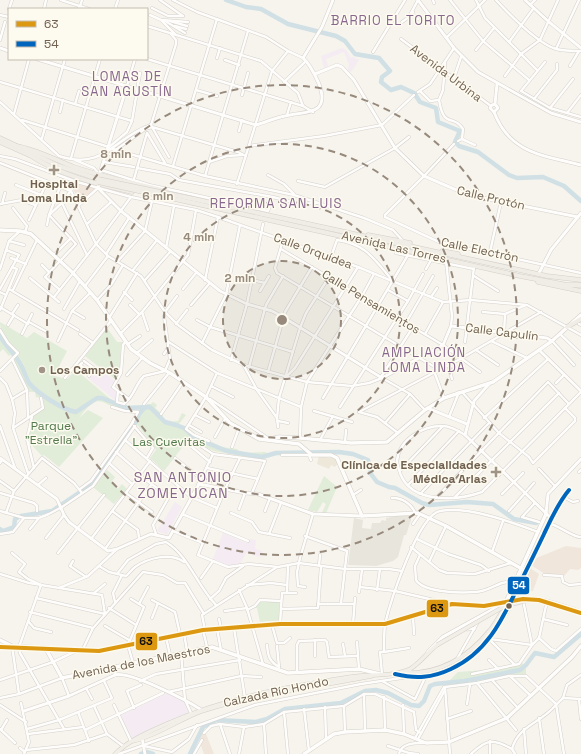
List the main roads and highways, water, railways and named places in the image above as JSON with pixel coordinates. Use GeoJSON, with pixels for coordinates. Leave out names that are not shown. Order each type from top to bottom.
{"type":"FeatureCollection","features":[{"type":"Feature","properties":{"kind":"highway"},"geometry":{"type":"LineString","coordinates":[[0,138],[60,169],[98,182],[208,204]]}},
{"type":"Feature","properties":{"kind":"highway"},"geometry":{"type":"LineString","coordinates":[[0,142],[28,154],[60,171],[99,186],[208,204]]}},
{"type":"Feature","properties":{"kind":"highway"},"geometry":{"type":"LineString","coordinates":[[16,146],[27,148],[63,163],[99,175],[199,198],[208,204]]}},
{"type":"Feature","properties":{"kind":"highway"},"geometry":{"type":"LineString","coordinates":[[28,154],[38,157]]}},
{"type":"Feature","properties":{"kind":"highway","name":"Avenida Las Torres"},"geometry":{"type":"LineString","coordinates":[[208,204],[460,256],[547,276],[581,280]]}},
{"type":"Feature","properties":{"kind":"highway","name":"Avenida Las Torres"},"geometry":{"type":"LineString","coordinates":[[208,204],[446,261],[520,276],[531,280],[568,286]]}},
{"type":"Feature","properties":{"kind":"highway"},"geometry":{"type":"LineString","coordinates":[[363,236],[370,234],[404,241],[417,247]]}},
{"type":"Feature","properties":{"kind":"highway"},"geometry":{"type":"LineString","coordinates":[[568,286],[581,285]]}},
{"type":"Feature","properties":{"kind":"highway"},"geometry":{"type":"LineString","coordinates":[[568,286],[581,290]]}},
{"type":"Feature","properties":{"kind":"highway"},"geometry":{"type":"LineString","coordinates":[[567,327],[580,322]]}},
{"type":"Feature","properties":{"kind":"main road"},"geometry":{"type":"LineString","coordinates":[[0,230],[25,232],[37,240],[73,273],[91,292],[126,344],[136,353],[142,358],[184,381],[206,397],[225,418],[259,439],[269,439],[279,436],[345,443],[386,442],[426,409],[444,398],[460,391],[489,384],[552,341],[581,315]]}},
{"type":"Feature","properties":{"kind":"main road"},"geometry":{"type":"LineString","coordinates":[[269,439],[280,443],[300,445],[310,454],[331,455],[338,459],[362,516],[414,510],[446,526],[522,569]]}},
{"type":"Feature","properties":{"kind":"main road"},"geometry":{"type":"LineString","coordinates":[[456,660],[485,634],[497,620],[522,569],[546,514]]}},
{"type":"Feature","properties":{"kind":"main road"},"geometry":{"type":"LineString","coordinates":[[397,673],[409,675],[413,678],[425,678],[441,674],[463,664],[478,653],[490,639],[512,601],[548,529],[551,518]]}},
{"type":"Feature","properties":{"kind":"main road"},"geometry":{"type":"LineString","coordinates":[[0,640],[12,646],[19,647],[99,651],[166,636],[204,630],[280,624],[385,624],[452,604],[484,606],[505,603],[528,597],[581,612]]}},
{"type":"Feature","properties":{"kind":"main road","name":"Calzada Río Hondo"},"geometry":{"type":"LineString","coordinates":[[115,754],[123,746],[200,709],[245,698],[381,674],[397,673],[411,668],[426,653],[437,645],[517,599],[541,599],[581,612]]}},
{"type":"Feature","properties":{"kind":"main road"},"geometry":{"type":"LineString","coordinates":[[512,601],[523,599],[547,602]]}},
{"type":"Feature","properties":{"kind":"main road"},"geometry":{"type":"LineString","coordinates":[[392,673],[409,675],[437,669],[456,660],[474,648],[492,628],[505,607],[517,602],[528,600],[541,602],[581,612]]}},
{"type":"Feature","properties":{"kind":"main road"},"geometry":{"type":"LineString","coordinates":[[426,653],[443,637],[505,603]]}},
{"type":"Feature","properties":{"kind":"main road"},"geometry":{"type":"LineString","coordinates":[[426,653],[469,628],[474,629],[471,624],[465,625]]}},
{"type":"Feature","properties":{"kind":"main road"},"geometry":{"type":"LineString","coordinates":[[304,754],[326,738],[334,734],[345,732],[385,730],[404,734],[426,743],[449,742],[507,718],[572,657],[581,646]]}},
{"type":"Feature","properties":{"kind":"main road","name":"Avenida de los Maestros"},"geometry":{"type":"LineString","coordinates":[[46,649],[62,678],[207,647],[221,650],[263,666],[297,673],[339,669],[359,669],[381,674]]}},
{"type":"Feature","properties":{"kind":"main road"},"geometry":{"type":"LineString","coordinates":[[409,675],[411,668]]}},
{"type":"Feature","properties":{"kind":"main road","name":"Calzada Río Hondo"},"geometry":{"type":"LineString","coordinates":[[132,742],[137,737],[192,714],[245,698]]}},
{"type":"Feature","properties":{"kind":"waterway"},"geometry":{"type":"LineString","coordinates":[[226,0],[246,7],[261,9],[288,24],[336,36],[345,41],[355,54],[379,58],[390,71],[382,77],[381,82],[391,90],[401,87],[414,93],[420,102],[436,108],[438,122],[460,131],[455,142],[459,146],[478,152],[509,175],[517,178],[543,177],[564,186],[581,201]]}},
{"type":"Feature","properties":{"kind":"waterway"},"geometry":{"type":"LineString","coordinates":[[0,336],[20,363],[29,383],[51,400],[71,411],[76,412],[97,398],[102,398],[127,408],[150,407],[165,422],[184,428],[195,438],[227,451],[262,457],[276,453],[339,452],[353,454],[368,460],[371,474],[377,482],[395,488],[422,503],[429,505],[467,502],[493,504],[514,519],[536,523]]}},
{"type":"Feature","properties":{"kind":"waterway"},"geometry":{"type":"LineString","coordinates":[[135,423],[139,414],[145,407]]}},
{"type":"Feature","properties":{"kind":"waterway"},"geometry":{"type":"LineString","coordinates":[[21,516],[52,511],[92,484],[133,427]]}},
{"type":"Feature","properties":{"kind":"waterway"},"geometry":{"type":"LineString","coordinates":[[0,529],[3,531],[14,527],[15,519],[17,518]]}},
{"type":"Feature","properties":{"kind":"waterway"},"geometry":{"type":"LineString","coordinates":[[190,754],[203,727],[216,720],[256,722],[267,719],[285,709],[341,703],[365,691],[376,690],[388,693],[411,705],[419,706],[424,701],[430,686],[435,684],[465,681],[520,670],[535,653],[554,657],[581,634]]}},
{"type":"Feature","properties":{"kind":"waterway"},"geometry":{"type":"LineString","coordinates":[[141,754],[147,752],[153,754]]}},
{"type":"Feature","properties":{"kind":"place","name":"Hospital Loma Linda"},"geometry":{"type":"Point","coordinates":[54,170]}},
{"type":"Feature","properties":{"kind":"place","name":"Los Campos"},"geometry":{"type":"Point","coordinates":[42,370]}},
{"type":"Feature","properties":{"kind":"place","name":"Clínica de Especialidades Médica Arias"},"geometry":{"type":"Point","coordinates":[496,472]}},
{"type":"Feature","properties":{"kind":"district","name":"BARRIO EL TORITO"},"geometry":{"type":"Point","coordinates":[393,20]}},
{"type":"Feature","properties":{"kind":"district","name":"LOMAS DE SAN AGUSTÍN"},"geometry":{"type":"Point","coordinates":[127,84]}},
{"type":"Feature","properties":{"kind":"district","name":"REFORMA SAN LUIS"},"geometry":{"type":"Point","coordinates":[276,203]}},
{"type":"Feature","properties":{"kind":"district","name":"AMPLIACIÓN LOMA LINDA"},"geometry":{"type":"Point","coordinates":[424,360]}},
{"type":"Feature","properties":{"kind":"district","name":"SAN ANTONIO ZOMEYUCAN"},"geometry":{"type":"Point","coordinates":[183,486]}},
{"type":"Feature","properties":{"kind":"park label","name":"Parque \"Estrella\""},"geometry":{"type":"Point","coordinates":[51,433]}},
{"type":"Feature","properties":{"kind":"park label","name":"Las Cuevitas"},"geometry":{"type":"Point","coordinates":[169,442]}}]}
